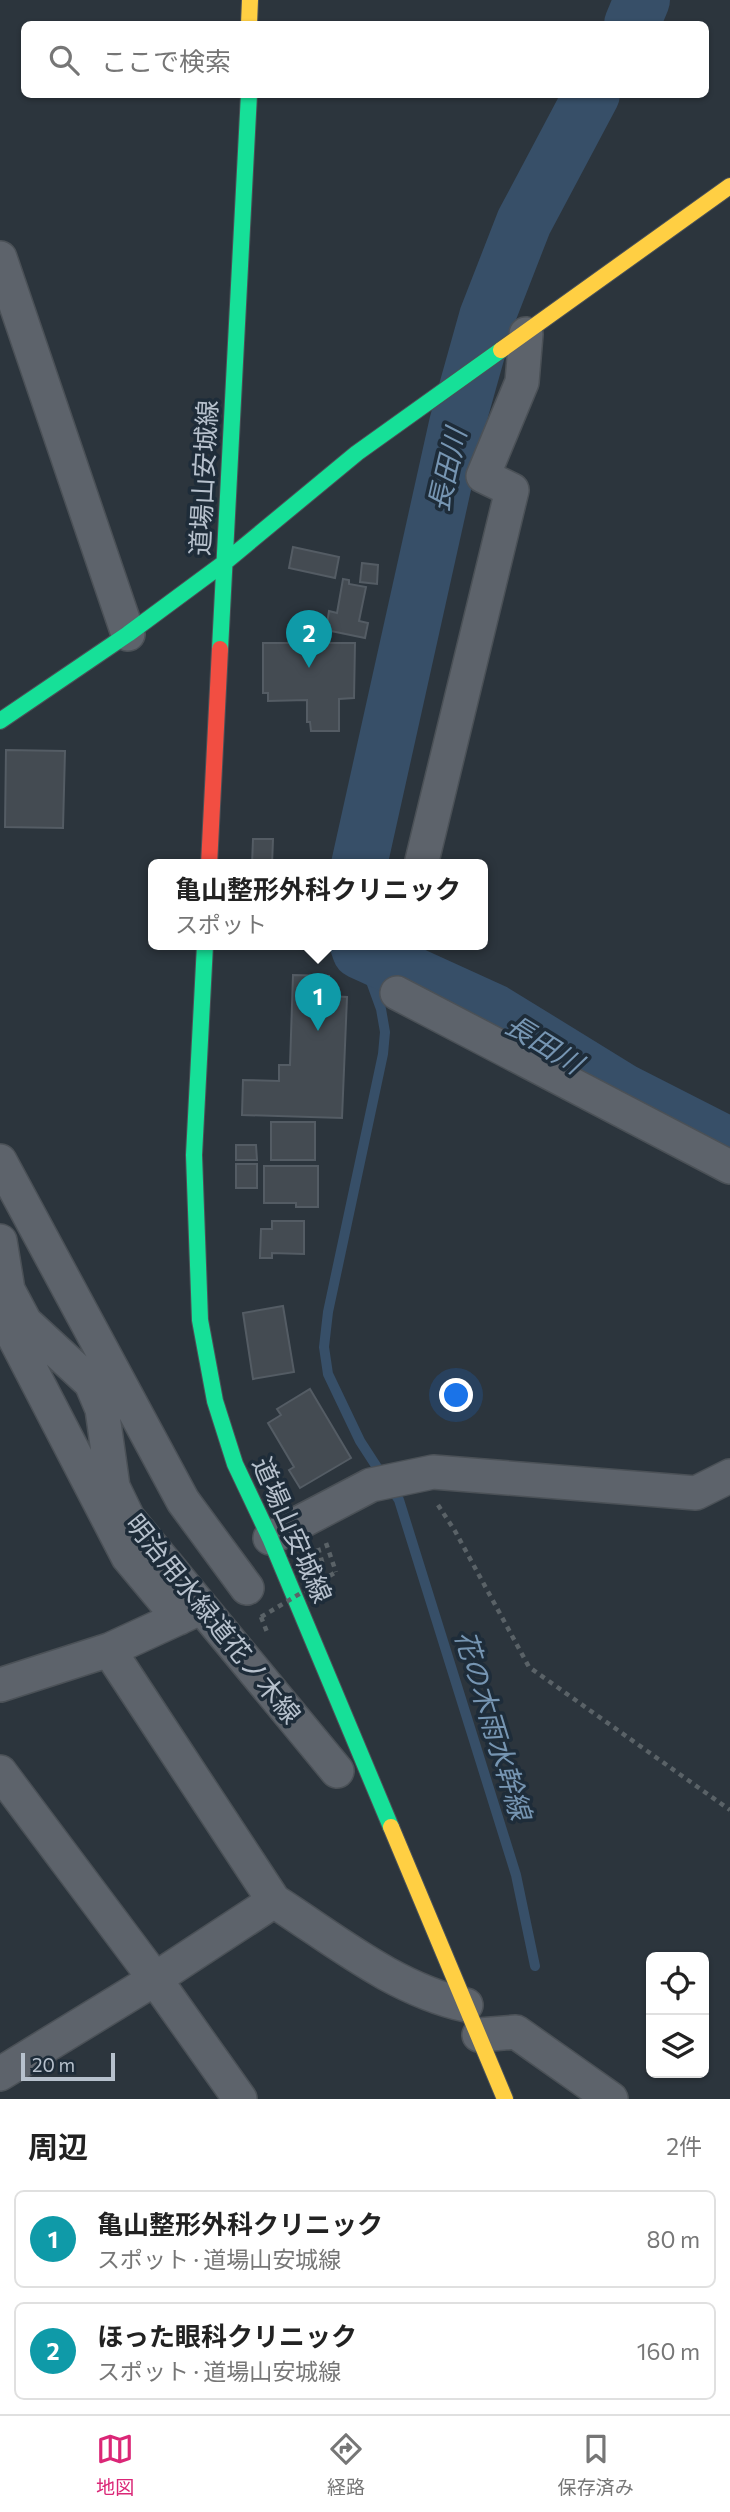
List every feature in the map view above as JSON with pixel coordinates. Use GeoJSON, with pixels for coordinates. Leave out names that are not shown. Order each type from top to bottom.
{"type":"FeatureCollection","features":[{"type":"Feature","properties":{"kind":"main road"},"geometry":{"type":"LineString","coordinates":[[249,21],[250,0]]}},
{"type":"Feature","properties":{"kind":"main road","name":"道場山安城線"},"geometry":{"type":"LineString","coordinates":[[209,859],[249,98]]}},
{"type":"Feature","properties":{"kind":"main road"},"geometry":{"type":"LineString","coordinates":[[0,721],[128,634],[224,563],[357,453],[730,186]]}},
{"type":"Feature","properties":{"kind":"main road","name":"道場山安城線"},"geometry":{"type":"LineString","coordinates":[[205,950],[194,1155],[200,1320],[219,1414],[235,1464],[270,1538],[505,2099]]}},
{"type":"Feature","properties":{"kind":"street"},"geometry":{"type":"LineString","coordinates":[[0,258],[128,634]]}},
{"type":"Feature","properties":{"kind":"street"},"geometry":{"type":"LineString","coordinates":[[422,859],[512,490],[483,476],[522,382],[526,334]]}},
{"type":"Feature","properties":{"kind":"street"},"geometry":{"type":"LineString","coordinates":[[397,992],[730,1167]]}},
{"type":"Feature","properties":{"kind":"street"},"geometry":{"type":"LineString","coordinates":[[0,1161],[183,1501],[254,1602]]}},
{"type":"Feature","properties":{"kind":"street","name":"明治用水緑道花ノ木線"},"geometry":{"type":"LineString","coordinates":[[0,1241],[8,1290],[25,1322],[91,1383],[102,1409],[113,1487],[128,1518],[190,1613],[337,1772]]}},
{"type":"Feature","properties":{"kind":"street"},"geometry":{"type":"LineString","coordinates":[[0,1310],[128,1557],[190,1613]]}},
{"type":"Feature","properties":{"kind":"street"},"geometry":{"type":"LineString","coordinates":[[270,1538],[371,1485],[433,1472],[696,1493],[730,1476]]}},
{"type":"Feature","properties":{"kind":"street"},"geometry":{"type":"LineString","coordinates":[[0,1685],[109,1650],[190,1613],[254,1602],[283,1571]]}},
{"type":"Feature","properties":{"kind":"street"},"geometry":{"type":"LineString","coordinates":[[109,1650],[274,1901],[397,1981],[448,2001],[466,2005]]}},
{"type":"Feature","properties":{"kind":"street"},"geometry":{"type":"LineString","coordinates":[[0,1772],[155,1979],[240,2099]]}},
{"type":"Feature","properties":{"kind":"street"},"geometry":{"type":"LineString","coordinates":[[0,2074],[155,1979],[274,1901]]}},
{"type":"Feature","properties":{"kind":"street"},"geometry":{"type":"LineString","coordinates":[[479,2035],[516,2032],[611,2099]]}},
{"type":"Feature","properties":{"kind":"path"},"geometry":{"type":"LineString","coordinates":[[411,1477],[455,1531],[528,1667],[730,1810]]}},
{"type":"Feature","properties":{"kind":"path"},"geometry":{"type":"LineString","coordinates":[[254,1602],[336,1572],[325,1540],[316,1543],[324,1568]]}},
{"type":"Feature","properties":{"kind":"building"},"geometry":{"type":"Polygon","coordinates":[[[293,547],[339,557],[335,578],[289,568],[293,547]]]}},
{"type":"Feature","properties":{"kind":"building"},"geometry":{"type":"Polygon","coordinates":[[[362,563],[378,565],[377,584],[360,582],[362,563]]]}},
{"type":"Feature","properties":{"kind":"building"},"geometry":{"type":"Polygon","coordinates":[[[343,579],[349,580],[349,584],[366,587],[359,621],[368,623],[365,638],[326,630],[329,611],[337,613],[343,579]]]}},
{"type":"Feature","properties":{"kind":"building"},"geometry":{"type":"Polygon","coordinates":[[[263,643],[355,643],[354,698],[339,699],[339,731],[311,731],[310,722],[307,722],[307,700],[268,701],[268,693],[263,693],[263,643]]]}},
{"type":"Feature","properties":{"kind":"building"},"geometry":{"type":"Polygon","coordinates":[[[6,750],[65,751],[63,828],[5,827],[6,750]]]}},
{"type":"Feature","properties":{"kind":"building"},"geometry":{"type":"Polygon","coordinates":[[[253,839],[273,839],[272,859],[252,859],[253,839]]]}},
{"type":"Feature","properties":{"kind":"building"},"geometry":{"type":"Polygon","coordinates":[[[293,975],[329,976],[328,996],[347,997],[342,1118],[242,1115],[243,1080],[279,1081],[279,1065],[290,1065],[293,975]]]}},
{"type":"Feature","properties":{"kind":"building"},"geometry":{"type":"Polygon","coordinates":[[[271,1122],[315,1122],[315,1160],[271,1160],[271,1122]]]}},
{"type":"Feature","properties":{"kind":"building"},"geometry":{"type":"Polygon","coordinates":[[[236,1145],[256,1145],[257,1160],[236,1160],[236,1145]]]}},
{"type":"Feature","properties":{"kind":"building"},"geometry":{"type":"Polygon","coordinates":[[[236,1164],[257,1164],[257,1188],[236,1188],[236,1164]]]}},
{"type":"Feature","properties":{"kind":"building"},"geometry":{"type":"Polygon","coordinates":[[[264,1166],[318,1166],[318,1207],[296,1207],[296,1203],[264,1203],[264,1166]]]}},
{"type":"Feature","properties":{"kind":"building"},"geometry":{"type":"Polygon","coordinates":[[[272,1221],[304,1221],[304,1254],[272,1253],[272,1258],[260,1258],[261,1229],[272,1229],[272,1221]]]}},
{"type":"Feature","properties":{"kind":"building"},"geometry":{"type":"Polygon","coordinates":[[[283,1306],[294,1372],[253,1379],[243,1313],[283,1306]]]}},
{"type":"Feature","properties":{"kind":"building"},"geometry":{"type":"Polygon","coordinates":[[[310,1389],[351,1458],[300,1488],[289,1470],[294,1467],[268,1423],[281,1415],[277,1409],[310,1389]]]}},
{"type":"Feature","properties":{"kind":"waterway","name":"長田川"},"geometry":{"type":"LineString","coordinates":[[633,21],[642,0]]}},
{"type":"Feature","properties":{"kind":"waterway","name":"長田川"},"geometry":{"type":"LineString","coordinates":[[360,859],[457,424],[487,317],[524,222],[590,98]]}},
{"type":"Feature","properties":{"kind":"waterway","name":"長田川"},"geometry":{"type":"LineString","coordinates":[[360,950],[494,1012],[624,1092],[730,1146]]}},
{"type":"Feature","properties":{"kind":"waterway"},"geometry":{"type":"LineString","coordinates":[[360,951],[381,1009],[385,1032],[383,1054],[328,1312],[324,1347],[328,1374],[360,1441],[382,1475]]}},
{"type":"Feature","properties":{"kind":"waterway","name":"花の木雨水幹線"},"geometry":{"type":"LineString","coordinates":[[391,1488],[399,1500],[516,1875],[535,1966]]}},
{"type":"Feature","properties":{"kind":"traffic: fast"},"geometry":{"type":"LineString","coordinates":[[220,649],[249,98]]}},
{"type":"Feature","properties":{"kind":"traffic: fast"},"geometry":{"type":"LineString","coordinates":[[0,721],[128,634],[224,563],[357,453],[501,350]]}},
{"type":"Feature","properties":{"kind":"traffic: fast"},"geometry":{"type":"LineString","coordinates":[[205,950],[194,1155],[200,1320],[215,1401],[235,1464],[270,1538],[391,1827]]}},
{"type":"Feature","properties":{"kind":"traffic: slow"},"geometry":{"type":"LineString","coordinates":[[249,21],[250,0]]}},
{"type":"Feature","properties":{"kind":"traffic: slow"},"geometry":{"type":"LineString","coordinates":[[501,350],[730,186]]}},
{"type":"Feature","properties":{"kind":"traffic: slow"},"geometry":{"type":"LineString","coordinates":[[391,1827],[505,2099]]}},
{"type":"Feature","properties":{"kind":"traffic: jam"},"geometry":{"type":"LineString","coordinates":[[209,859],[220,649]]}},
{"type":"Feature","properties":{"kind":"place","name":"ほった眼科クリニック"},"geometry":{"type":"Point","coordinates":[309,668]}},
{"type":"Feature","properties":{"kind":"place","name":"亀山整形外科クリニック"},"geometry":{"type":"Point","coordinates":[318,1031]}}]}
